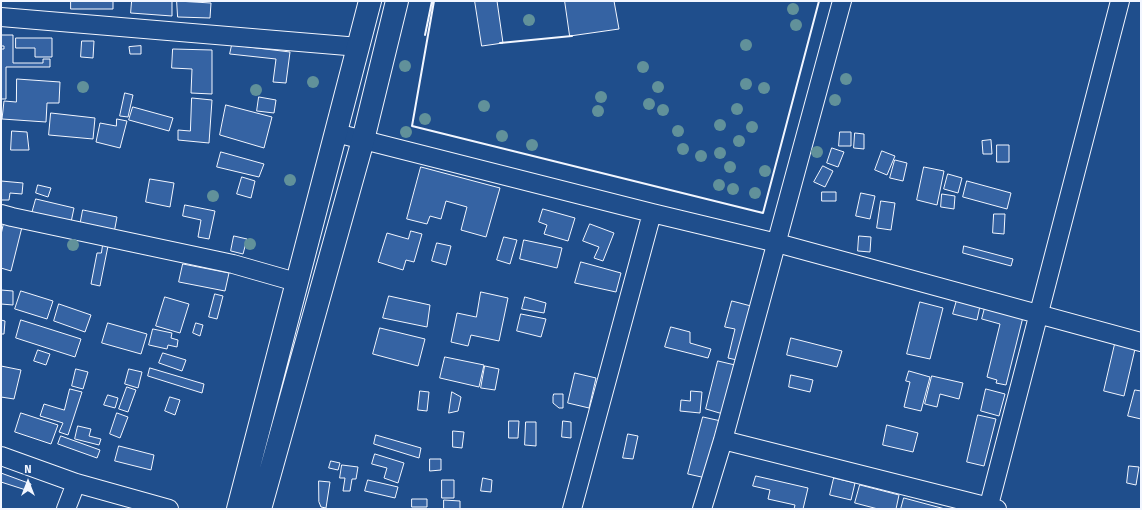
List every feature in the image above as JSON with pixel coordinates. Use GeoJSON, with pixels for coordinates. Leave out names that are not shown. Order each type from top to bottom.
{"type":"FeatureCollection","features":[{"type":"Feature","properties":{"kind":"street"},"geometry":{"type":"LineString","coordinates":[[238,509],[370,1]]}},
{"type":"Feature","properties":{"kind":"street"},"geometry":{"type":"LineString","coordinates":[[260,509],[363,140],[397,1]]}},
{"type":"Feature","properties":{"kind":"street"},"geometry":{"type":"LineString","coordinates":[[702,509],[723,440],[842,1]]}},
{"type":"Feature","properties":{"kind":"street"},"geometry":{"type":"LineString","coordinates":[[723,440],[991,508],[1038,315],[1120,1]]}},
{"type":"Feature","properties":{"kind":"street"},"geometry":{"type":"LineString","coordinates":[[1,17],[359,47]]}},
{"type":"Feature","properties":{"kind":"street"},"geometry":{"type":"LineString","coordinates":[[336,133],[777,243],[1141,342]]}},
{"type":"Feature","properties":{"kind":"street"},"geometry":{"type":"LineString","coordinates":[[572,509],[652,213]]}},
{"type":"Feature","properties":{"kind":"street"},"geometry":{"type":"LineString","coordinates":[[1,214],[233,264],[296,282]]}},
{"type":"Feature","properties":{"kind":"street"},"geometry":{"type":"LineString","coordinates":[[1,456],[76,483],[169,509]]}},
{"type":"Feature","properties":{"kind":"street"},"geometry":{"type":"LineString","coordinates":[[66,509],[76,483]]}},
{"type":"Feature","properties":{"kind":"building"},"geometry":{"type":"Polygon","coordinates":[[[71,1],[113,1],[113,9],[71,9],[71,1]]]}},
{"type":"Feature","properties":{"kind":"building"},"geometry":{"type":"Polygon","coordinates":[[[132,1],[172,1],[172,16],[131,13],[132,1]]]}},
{"type":"Feature","properties":{"kind":"building"},"geometry":{"type":"Polygon","coordinates":[[[177,1],[211,3],[210,18],[178,17],[177,1]]]}},
{"type":"Feature","properties":{"kind":"building"},"geometry":{"type":"Polygon","coordinates":[[[475,1],[497,1],[503,43],[482,46],[475,1]]]}},
{"type":"Feature","properties":{"kind":"building"},"geometry":{"type":"Polygon","coordinates":[[[565,1],[614,1],[619,29],[570,36],[565,1]]]}},
{"type":"Feature","properties":{"kind":"building"},"geometry":{"type":"Polygon","coordinates":[[[1,35],[13,35],[13,63],[43,63],[43,59],[50,59],[50,67],[6,67],[6,99],[1,99],[1,49],[4,49],[4,46],[1,46],[1,35]]]}},
{"type":"Feature","properties":{"kind":"building"},"geometry":{"type":"Polygon","coordinates":[[[16,38],[52,38],[52,57],[35,57],[35,48],[16,48],[16,38]]]}},
{"type":"Feature","properties":{"kind":"building"},"geometry":{"type":"Polygon","coordinates":[[[82,41],[94,41],[93,58],[81,57],[82,41]]]}},
{"type":"Feature","properties":{"kind":"building"},"geometry":{"type":"Polygon","coordinates":[[[232,45],[290,52],[286,83],[273,82],[276,59],[230,54],[232,45]]]}},
{"type":"Feature","properties":{"kind":"building"},"geometry":{"type":"Polygon","coordinates":[[[141,46],[141,54],[130,54],[129,47],[141,46]]]}},
{"type":"Feature","properties":{"kind":"building"},"geometry":{"type":"Polygon","coordinates":[[[173,49],[212,50],[212,94],[191,93],[192,69],[172,68],[173,49]]]}},
{"type":"Feature","properties":{"kind":"building"},"geometry":{"type":"Polygon","coordinates":[[[17,79],[60,82],[59,103],[47,103],[46,122],[2,119],[4,101],[16,102],[17,79]]]}},
{"type":"Feature","properties":{"kind":"building"},"geometry":{"type":"Polygon","coordinates":[[[125,93],[133,95],[128,117],[120,116],[125,93]]]}},
{"type":"Feature","properties":{"kind":"building"},"geometry":{"type":"Polygon","coordinates":[[[259,97],[276,100],[274,113],[257,111],[259,97]]]}},
{"type":"Feature","properties":{"kind":"building"},"geometry":{"type":"Polygon","coordinates":[[[192,98],[212,100],[209,143],[178,140],[178,130],[190,131],[192,98]]]}},
{"type":"Feature","properties":{"kind":"building"},"geometry":{"type":"Polygon","coordinates":[[[226,105],[272,117],[264,148],[220,135],[226,105]]]}},
{"type":"Feature","properties":{"kind":"building"},"geometry":{"type":"Polygon","coordinates":[[[133,107],[173,118],[169,131],[129,120],[133,107]]]}},
{"type":"Feature","properties":{"kind":"building"},"geometry":{"type":"Polygon","coordinates":[[[51,113],[95,118],[93,139],[49,135],[51,113]]]}},
{"type":"Feature","properties":{"kind":"building"},"geometry":{"type":"Polygon","coordinates":[[[117,119],[127,121],[120,148],[96,142],[100,123],[116,126],[117,119]]]}},
{"type":"Feature","properties":{"kind":"building"},"geometry":{"type":"Polygon","coordinates":[[[12,131],[27,132],[29,150],[11,150],[12,131]]]}},
{"type":"Feature","properties":{"kind":"building"},"geometry":{"type":"Polygon","coordinates":[[[840,132],[851,132],[851,146],[839,146],[840,132]]]}},
{"type":"Feature","properties":{"kind":"building"},"geometry":{"type":"Polygon","coordinates":[[[855,133],[864,134],[864,149],[854,148],[855,133]]]}},
{"type":"Feature","properties":{"kind":"building"},"geometry":{"type":"Polygon","coordinates":[[[991,140],[992,154],[983,154],[982,141],[991,140]]]}},
{"type":"Feature","properties":{"kind":"building"},"geometry":{"type":"Polygon","coordinates":[[[997,145],[1009,145],[1009,162],[997,162],[997,145]]]}},
{"type":"Feature","properties":{"kind":"building"},"geometry":{"type":"Polygon","coordinates":[[[832,148],[844,152],[838,167],[827,163],[832,148]]]}},
{"type":"Feature","properties":{"kind":"building"},"geometry":{"type":"Polygon","coordinates":[[[882,151],[895,156],[887,175],[875,170],[882,151]]]}},
{"type":"Feature","properties":{"kind":"building"},"geometry":{"type":"Polygon","coordinates":[[[221,152],[264,164],[259,177],[217,167],[221,152]]]}},
{"type":"Feature","properties":{"kind":"building"},"geometry":{"type":"Polygon","coordinates":[[[895,160],[907,163],[903,181],[890,178],[895,160]]]}},
{"type":"Feature","properties":{"kind":"building"},"geometry":{"type":"Polygon","coordinates":[[[823,166],[833,171],[825,187],[814,182],[823,166]]]}},
{"type":"Feature","properties":{"kind":"building"},"geometry":{"type":"Polygon","coordinates":[[[421,167],[500,188],[486,237],[461,230],[467,207],[446,201],[441,219],[430,216],[427,224],[407,219],[421,167]]]}},
{"type":"Feature","properties":{"kind":"building"},"geometry":{"type":"Polygon","coordinates":[[[924,167],[944,171],[937,205],[917,200],[924,167]]]}},
{"type":"Feature","properties":{"kind":"building"},"geometry":{"type":"Polygon","coordinates":[[[948,174],[962,178],[958,193],[944,189],[948,174]]]}},
{"type":"Feature","properties":{"kind":"building"},"geometry":{"type":"Polygon","coordinates":[[[242,177],[255,181],[251,198],[237,194],[242,177]]]}},
{"type":"Feature","properties":{"kind":"building"},"geometry":{"type":"Polygon","coordinates":[[[150,179],[174,183],[170,207],[146,202],[150,179]]]}},
{"type":"Feature","properties":{"kind":"building"},"geometry":{"type":"Polygon","coordinates":[[[1,181],[23,183],[22,194],[10,193],[9,200],[1,200],[1,181]]]}},
{"type":"Feature","properties":{"kind":"building"},"geometry":{"type":"Polygon","coordinates":[[[967,181],[1011,193],[1007,209],[963,197],[967,181]]]}},
{"type":"Feature","properties":{"kind":"building"},"geometry":{"type":"Polygon","coordinates":[[[38,185],[51,188],[48,197],[36,193],[38,185]]]}},
{"type":"Feature","properties":{"kind":"building"},"geometry":{"type":"Polygon","coordinates":[[[822,192],[836,192],[836,201],[822,201],[822,192]]]}},
{"type":"Feature","properties":{"kind":"building"},"geometry":{"type":"Polygon","coordinates":[[[861,193],[875,196],[870,219],[856,216],[861,193]]]}},
{"type":"Feature","properties":{"kind":"building"},"geometry":{"type":"Polygon","coordinates":[[[942,194],[955,196],[954,209],[941,207],[942,194]]]}},
{"type":"Feature","properties":{"kind":"building"},"geometry":{"type":"Polygon","coordinates":[[[36,199],[74,208],[70,227],[31,217],[36,199]]]}},
{"type":"Feature","properties":{"kind":"building"},"geometry":{"type":"Polygon","coordinates":[[[881,201],[895,203],[891,230],[877,228],[881,201]]]}},
{"type":"Feature","properties":{"kind":"building"},"geometry":{"type":"Polygon","coordinates":[[[185,205],[215,211],[209,239],[198,237],[201,220],[183,216],[185,205]]]}},
{"type":"Feature","properties":{"kind":"building"},"geometry":{"type":"Polygon","coordinates":[[[543,209],[575,218],[568,241],[544,234],[547,225],[539,222],[543,209]]]}},
{"type":"Feature","properties":{"kind":"building"},"geometry":{"type":"Polygon","coordinates":[[[83,210],[117,217],[114,233],[80,226],[83,210]]]}},
{"type":"Feature","properties":{"kind":"building"},"geometry":{"type":"Polygon","coordinates":[[[994,214],[1005,214],[1004,234],[993,233],[994,214]]]}},
{"type":"Feature","properties":{"kind":"building"},"geometry":{"type":"Polygon","coordinates":[[[5,218],[23,223],[11,271],[1,268],[1,235],[5,218]]]}},
{"type":"Feature","properties":{"kind":"building"},"geometry":{"type":"Polygon","coordinates":[[[590,224],[614,233],[603,261],[594,258],[599,247],[583,241],[590,224]]]}},
{"type":"Feature","properties":{"kind":"building"},"geometry":{"type":"Polygon","coordinates":[[[411,231],[422,234],[414,262],[406,260],[403,270],[378,262],[387,233],[408,239],[411,231]]]}},
{"type":"Feature","properties":{"kind":"building"},"geometry":{"type":"Polygon","coordinates":[[[234,236],[247,239],[243,254],[231,251],[234,236]]]}},
{"type":"Feature","properties":{"kind":"building"},"geometry":{"type":"Polygon","coordinates":[[[859,236],[871,237],[870,252],[858,251],[859,236]]]}},
{"type":"Feature","properties":{"kind":"building"},"geometry":{"type":"Polygon","coordinates":[[[504,237],[517,240],[510,264],[497,260],[504,237]]]}},
{"type":"Feature","properties":{"kind":"building"},"geometry":{"type":"Polygon","coordinates":[[[524,240],[562,248],[557,268],[520,259],[524,240]]]}},
{"type":"Feature","properties":{"kind":"building"},"geometry":{"type":"Polygon","coordinates":[[[437,243],[451,246],[446,265],[432,261],[437,243]]]}},
{"type":"Feature","properties":{"kind":"building"},"geometry":{"type":"Polygon","coordinates":[[[103,245],[108,246],[100,286],[91,284],[97,253],[101,253],[103,245]]]}},
{"type":"Feature","properties":{"kind":"building"},"geometry":{"type":"Polygon","coordinates":[[[964,246],[1013,259],[1011,266],[963,253],[964,246]]]}},
{"type":"Feature","properties":{"kind":"building"},"geometry":{"type":"Polygon","coordinates":[[[581,262],[621,273],[616,292],[575,283],[581,262]]]}},
{"type":"Feature","properties":{"kind":"building"},"geometry":{"type":"Polygon","coordinates":[[[183,264],[229,273],[225,291],[179,282],[183,264]]]}},
{"type":"Feature","properties":{"kind":"building"},"geometry":{"type":"Polygon","coordinates":[[[1,290],[13,291],[13,305],[1,304],[1,290]]]}},
{"type":"Feature","properties":{"kind":"building"},"geometry":{"type":"Polygon","coordinates":[[[21,291],[53,301],[47,319],[15,309],[21,291]]]}},
{"type":"Feature","properties":{"kind":"building"},"geometry":{"type":"Polygon","coordinates":[[[481,292],[508,298],[499,341],[471,335],[468,346],[451,342],[457,313],[476,317],[481,292]]]}},
{"type":"Feature","properties":{"kind":"building"},"geometry":{"type":"Polygon","coordinates":[[[215,294],[223,296],[217,319],[209,317],[215,294]]]}},
{"type":"Feature","properties":{"kind":"building"},"geometry":{"type":"Polygon","coordinates":[[[389,296],[430,305],[427,327],[383,318],[389,296]]]}},
{"type":"Feature","properties":{"kind":"building"},"geometry":{"type":"Polygon","coordinates":[[[165,297],[189,304],[180,333],[156,326],[165,297]]]}},
{"type":"Feature","properties":{"kind":"building"},"geometry":{"type":"Polygon","coordinates":[[[525,297],[546,303],[544,313],[522,309],[525,297]]]}},
{"type":"Feature","properties":{"kind":"building"},"geometry":{"type":"Polygon","coordinates":[[[957,300],[980,306],[977,320],[953,314],[957,300]]]}},
{"type":"Feature","properties":{"kind":"building"},"geometry":{"type":"Polygon","coordinates":[[[732,301],[751,306],[737,360],[728,358],[735,329],[725,327],[732,301]]]}},
{"type":"Feature","properties":{"kind":"building"},"geometry":{"type":"Polygon","coordinates":[[[920,302],[943,308],[930,359],[907,354],[920,302]]]}},
{"type":"Feature","properties":{"kind":"building"},"geometry":{"type":"Polygon","coordinates":[[[59,304],[91,315],[85,332],[54,321],[59,304]]]}},
{"type":"Feature","properties":{"kind":"building"},"geometry":{"type":"Polygon","coordinates":[[[986,304],[1024,313],[1006,385],[996,383],[997,380],[987,377],[1000,324],[982,319],[986,304]]]}},
{"type":"Feature","properties":{"kind":"building"},"geometry":{"type":"Polygon","coordinates":[[[521,314],[546,319],[541,337],[517,331],[521,314]]]}},
{"type":"Feature","properties":{"kind":"building"},"geometry":{"type":"Polygon","coordinates":[[[1,320],[5,321],[4,334],[1,334],[1,320]]]}},
{"type":"Feature","properties":{"kind":"building"},"geometry":{"type":"Polygon","coordinates":[[[21,320],[81,339],[75,357],[16,338],[21,320]]]}},
{"type":"Feature","properties":{"kind":"building"},"geometry":{"type":"Polygon","coordinates":[[[108,323],[147,334],[141,354],[102,343],[108,323]]]}},
{"type":"Feature","properties":{"kind":"building"},"geometry":{"type":"Polygon","coordinates":[[[196,323],[203,325],[200,336],[193,333],[196,323]]]}},
{"type":"Feature","properties":{"kind":"building"},"geometry":{"type":"Polygon","coordinates":[[[671,327],[690,332],[690,343],[711,349],[708,358],[665,347],[671,327]]]}},
{"type":"Feature","properties":{"kind":"building"},"geometry":{"type":"Polygon","coordinates":[[[380,328],[425,339],[418,366],[373,354],[380,328]]]}},
{"type":"Feature","properties":{"kind":"building"},"geometry":{"type":"Polygon","coordinates":[[[153,329],[172,333],[171,338],[178,340],[177,347],[168,345],[167,349],[149,345],[153,329]]]}},
{"type":"Feature","properties":{"kind":"building"},"geometry":{"type":"Polygon","coordinates":[[[791,338],[842,351],[837,367],[787,355],[791,338]]]}},
{"type":"Feature","properties":{"kind":"building"},"geometry":{"type":"Polygon","coordinates":[[[1115,344],[1135,349],[1124,396],[1104,391],[1115,344]]]}},
{"type":"Feature","properties":{"kind":"building"},"geometry":{"type":"Polygon","coordinates":[[[38,350],[50,354],[46,365],[34,361],[38,350]]]}},
{"type":"Feature","properties":{"kind":"building"},"geometry":{"type":"Polygon","coordinates":[[[163,353],[186,360],[182,371],[159,363],[163,353]]]}},
{"type":"Feature","properties":{"kind":"building"},"geometry":{"type":"Polygon","coordinates":[[[445,357],[484,365],[479,387],[440,378],[445,357]]]}},
{"type":"Feature","properties":{"kind":"building"},"geometry":{"type":"Polygon","coordinates":[[[718,361],[735,365],[723,414],[706,409],[718,361]]]}},
{"type":"Feature","properties":{"kind":"building"},"geometry":{"type":"Polygon","coordinates":[[[1,366],[21,370],[14,399],[1,397],[1,366]]]}},
{"type":"Feature","properties":{"kind":"building"},"geometry":{"type":"Polygon","coordinates":[[[485,366],[499,369],[495,390],[481,388],[485,366]]]}},
{"type":"Feature","properties":{"kind":"building"},"geometry":{"type":"Polygon","coordinates":[[[150,368],[204,384],[202,393],[148,376],[150,368]]]}},
{"type":"Feature","properties":{"kind":"building"},"geometry":{"type":"Polygon","coordinates":[[[76,369],[88,372],[83,389],[72,386],[76,369]]]}},
{"type":"Feature","properties":{"kind":"building"},"geometry":{"type":"Polygon","coordinates":[[[129,369],[142,372],[138,388],[125,384],[129,369]]]}},
{"type":"Feature","properties":{"kind":"building"},"geometry":{"type":"Polygon","coordinates":[[[909,371],[930,377],[921,411],[904,407],[910,382],[906,381],[909,371]]]}},
{"type":"Feature","properties":{"kind":"building"},"geometry":{"type":"Polygon","coordinates":[[[575,373],[596,378],[589,408],[568,403],[575,373]]]}},
{"type":"Feature","properties":{"kind":"building"},"geometry":{"type":"Polygon","coordinates":[[[791,375],[813,380],[810,392],[789,387],[791,375]]]}},
{"type":"Feature","properties":{"kind":"building"},"geometry":{"type":"Polygon","coordinates":[[[932,376],[963,383],[959,399],[940,394],[937,407],[925,404],[932,376]]]}},
{"type":"Feature","properties":{"kind":"building"},"geometry":{"type":"Polygon","coordinates":[[[127,387],[136,390],[128,412],[119,409],[127,387]]]}},
{"type":"Feature","properties":{"kind":"building"},"geometry":{"type":"Polygon","coordinates":[[[70,389],[82,392],[68,435],[59,432],[63,423],[40,416],[44,404],[64,410],[70,389]]]}},
{"type":"Feature","properties":{"kind":"building"},"geometry":{"type":"Polygon","coordinates":[[[986,389],[1005,394],[999,416],[981,411],[986,389]]]}},
{"type":"Feature","properties":{"kind":"building"},"geometry":{"type":"Polygon","coordinates":[[[1135,390],[1141,391],[1141,419],[1128,416],[1135,390]]]}},
{"type":"Feature","properties":{"kind":"building"},"geometry":{"type":"Polygon","coordinates":[[[420,391],[429,392],[427,411],[418,410],[420,391]]]}},
{"type":"Feature","properties":{"kind":"building"},"geometry":{"type":"Polygon","coordinates":[[[691,391],[702,392],[700,413],[680,411],[681,400],[690,401],[691,391]]]}},
{"type":"Feature","properties":{"kind":"building"},"geometry":{"type":"Polygon","coordinates":[[[452,392],[461,397],[458,411],[449,413],[452,392]]]}},
{"type":"Feature","properties":{"kind":"building"},"geometry":{"type":"Polygon","coordinates":[[[554,394],[563,394],[563,408],[559,408],[553,403],[554,394]]]}},
{"type":"Feature","properties":{"kind":"building"},"geometry":{"type":"Polygon","coordinates":[[[108,395],[118,398],[115,408],[104,405],[108,395]]]}},
{"type":"Feature","properties":{"kind":"building"},"geometry":{"type":"Polygon","coordinates":[[[170,397],[180,400],[175,415],[165,411],[170,397]]]}},
{"type":"Feature","properties":{"kind":"building"},"geometry":{"type":"Polygon","coordinates":[[[21,413],[58,425],[51,444],[15,432],[21,413]]]}},
{"type":"Feature","properties":{"kind":"building"},"geometry":{"type":"Polygon","coordinates":[[[117,413],[128,417],[120,438],[110,434],[117,413]]]}},
{"type":"Feature","properties":{"kind":"building"},"geometry":{"type":"Polygon","coordinates":[[[978,415],[996,419],[984,466],[967,462],[978,415]]]}},
{"type":"Feature","properties":{"kind":"building"},"geometry":{"type":"Polygon","coordinates":[[[703,417],[721,421],[706,478],[688,474],[703,417]]]}},
{"type":"Feature","properties":{"kind":"building"},"geometry":{"type":"Polygon","coordinates":[[[509,421],[519,421],[518,438],[509,438],[509,421]]]}},
{"type":"Feature","properties":{"kind":"building"},"geometry":{"type":"Polygon","coordinates":[[[563,421],[571,422],[571,438],[562,437],[563,421]]]}},
{"type":"Feature","properties":{"kind":"building"},"geometry":{"type":"Polygon","coordinates":[[[526,422],[536,422],[536,446],[525,445],[526,422]]]}},
{"type":"Feature","properties":{"kind":"building"},"geometry":{"type":"Polygon","coordinates":[[[887,425],[918,433],[913,452],[883,445],[887,425]]]}},
{"type":"Feature","properties":{"kind":"building"},"geometry":{"type":"Polygon","coordinates":[[[78,426],[91,429],[89,436],[101,439],[99,445],[75,439],[78,426]]]}},
{"type":"Feature","properties":{"kind":"building"},"geometry":{"type":"Polygon","coordinates":[[[453,431],[464,432],[462,448],[453,447],[453,431]]]}},
{"type":"Feature","properties":{"kind":"building"},"geometry":{"type":"Polygon","coordinates":[[[628,434],[638,436],[633,459],[623,458],[628,434]]]}},
{"type":"Feature","properties":{"kind":"building"},"geometry":{"type":"Polygon","coordinates":[[[376,435],[421,448],[419,458],[374,444],[376,435]]]}},
{"type":"Feature","properties":{"kind":"building"},"geometry":{"type":"Polygon","coordinates":[[[61,436],[100,450],[97,458],[58,444],[61,436]]]}},
{"type":"Feature","properties":{"kind":"building"},"geometry":{"type":"Polygon","coordinates":[[[119,446],[154,455],[151,470],[115,461],[119,446]]]}},
{"type":"Feature","properties":{"kind":"building"},"geometry":{"type":"Polygon","coordinates":[[[375,454],[404,463],[398,483],[384,478],[387,468],[372,464],[375,454]]]}},
{"type":"Feature","properties":{"kind":"building"},"geometry":{"type":"Polygon","coordinates":[[[430,459],[441,459],[441,470],[430,471],[430,459]]]}},
{"type":"Feature","properties":{"kind":"building"},"geometry":{"type":"Polygon","coordinates":[[[331,461],[340,463],[338,470],[329,468],[331,461]]]}},
{"type":"Feature","properties":{"kind":"building"},"geometry":{"type":"Polygon","coordinates":[[[342,465],[358,467],[356,479],[352,479],[350,491],[343,491],[345,478],[340,478],[342,465]]]}},
{"type":"Feature","properties":{"kind":"building"},"geometry":{"type":"Polygon","coordinates":[[[1129,466],[1139,467],[1136,485],[1127,483],[1129,466]]]}},
{"type":"Feature","properties":{"kind":"building"},"geometry":{"type":"Polygon","coordinates":[[[1,473],[31,484],[29,491],[1,482],[1,473]]]}},
{"type":"Feature","properties":{"kind":"building"},"geometry":{"type":"Polygon","coordinates":[[[756,476],[808,488],[803,509],[794,509],[795,505],[768,499],[770,490],[753,486],[756,476]]]}},
{"type":"Feature","properties":{"kind":"building"},"geometry":{"type":"Polygon","coordinates":[[[483,478],[492,480],[491,492],[481,491],[483,478]]]}},
{"type":"Feature","properties":{"kind":"building"},"geometry":{"type":"Polygon","coordinates":[[[834,478],[855,483],[851,500],[830,495],[834,478]]]}},
{"type":"Feature","properties":{"kind":"building"},"geometry":{"type":"Polygon","coordinates":[[[368,480],[398,487],[395,498],[365,491],[368,480]]]}},
{"type":"Feature","properties":{"kind":"building"},"geometry":{"type":"Polygon","coordinates":[[[442,480],[454,480],[454,498],[442,498],[442,480]]]}},
{"type":"Feature","properties":{"kind":"building"},"geometry":{"type":"Polygon","coordinates":[[[319,481],[330,482],[326,508],[321,507],[319,502],[319,481]]]}},
{"type":"Feature","properties":{"kind":"building"},"geometry":{"type":"Polygon","coordinates":[[[860,485],[899,495],[896,509],[878,509],[855,503],[860,485]]]}},
{"type":"Feature","properties":{"kind":"building"},"geometry":{"type":"Polygon","coordinates":[[[904,498],[945,509],[901,509],[904,498]]]}},
{"type":"Feature","properties":{"kind":"building"},"geometry":{"type":"Polygon","coordinates":[[[412,499],[427,499],[427,507],[412,507],[412,499]]]}},
{"type":"Feature","properties":{"kind":"building"},"geometry":{"type":"Polygon","coordinates":[[[444,500],[460,501],[460,509],[444,509],[444,500]]]}},
{"type":"Feature","properties":{"kind":"wall"},"geometry":{"type":"LineString","coordinates":[[425,35],[432,1]]}},
{"type":"Feature","properties":{"kind":"wall"},"geometry":{"type":"LineString","coordinates":[[434,1],[412,126],[763,213],[819,1]]}},
{"type":"Feature","properties":{"kind":"wall"},"geometry":{"type":"LineString","coordinates":[[500,43],[572,36]]}}]}
